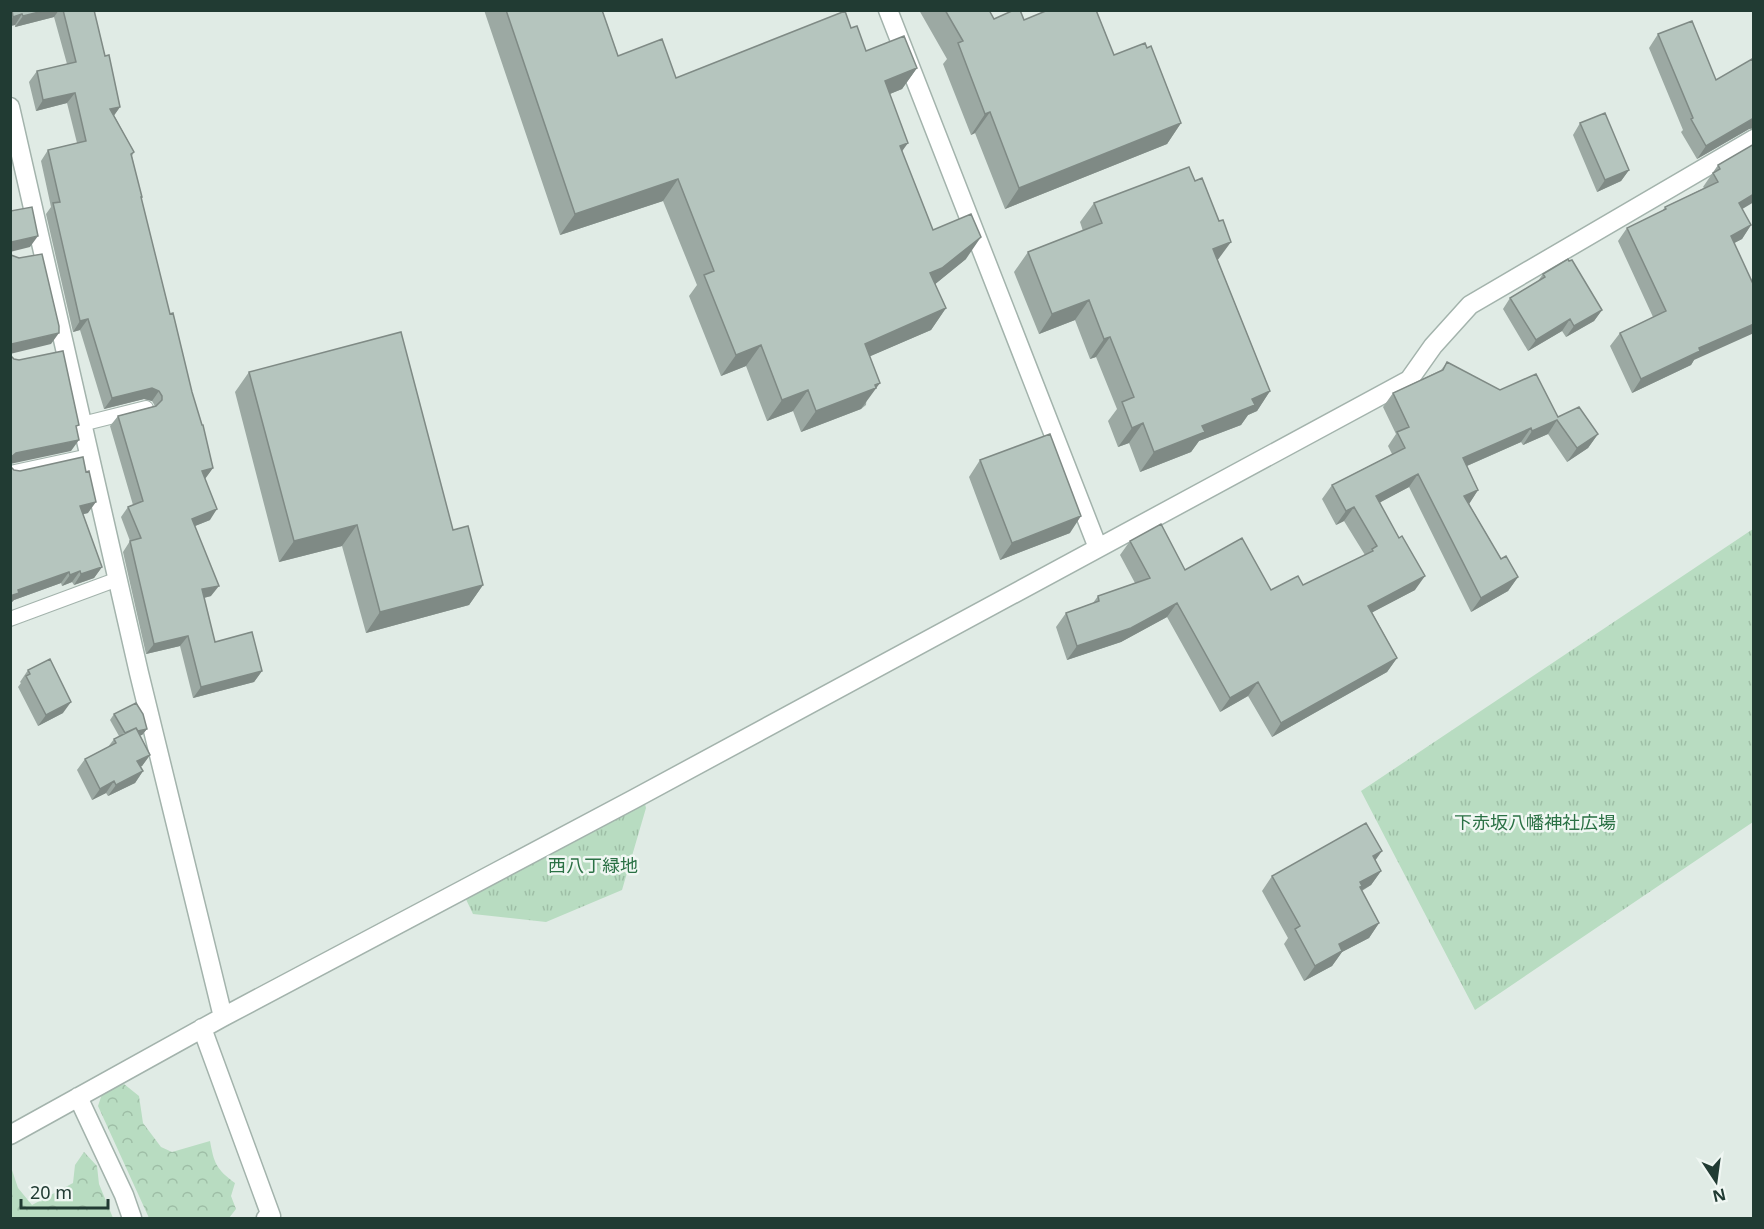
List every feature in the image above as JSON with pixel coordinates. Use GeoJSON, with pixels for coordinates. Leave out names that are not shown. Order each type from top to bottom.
{"type":"FeatureCollection","features":[{"type":"Feature","properties":{"kind":"street"},"geometry":{"type":"LineString","coordinates":[[888,10],[1098,549]]}},
{"type":"Feature","properties":{"kind":"street"},"geometry":{"type":"LineString","coordinates":[[10,107],[39,255],[61,351],[82,424],[222,1017]]}},
{"type":"Feature","properties":{"kind":"street"},"geometry":{"type":"LineString","coordinates":[[10,1135],[222,1017],[634,799],[1409,380],[1433,346],[1470,305],[1754,139]]}},
{"type":"Feature","properties":{"kind":"street"},"geometry":{"type":"LineString","coordinates":[[202,1028],[271,1216],[266,1218]]}},
{"type":"Feature","properties":{"kind":"street"},"geometry":{"type":"LineString","coordinates":[[78,1097],[124,1195],[132,1218]]}},
{"type":"Feature","properties":{"kind":"lane"},"geometry":{"type":"LineString","coordinates":[[82,424],[146,408]]}},
{"type":"Feature","properties":{"kind":"lane"},"geometry":{"type":"LineString","coordinates":[[10,473],[89,456]]}},
{"type":"Feature","properties":{"kind":"lane"},"geometry":{"type":"LineString","coordinates":[[10,619],[118,579]]}},
{"type":"Feature","properties":{"kind":"green space","name":"下赤坂八幡神社広場"},"geometry":{"type":"Polygon","coordinates":[[[1753,529],[1753,822],[1475,1010],[1361,791],[1753,529]]]}},
{"type":"Feature","properties":{"kind":"green space","name":"西八丁緑地"},"geometry":{"type":"Polygon","coordinates":[[[644,800],[646,808],[622,890],[546,922],[473,914],[463,893],[644,800]]]}},
{"type":"Feature","properties":{"kind":"green space"},"geometry":{"type":"Polygon","coordinates":[[[124,1084],[139,1096],[143,1123],[161,1147],[172,1152],[210,1141],[217,1165],[235,1183],[231,1196],[236,1209],[229,1218],[149,1218],[98,1106],[102,1094],[124,1084]]]}},
{"type":"Feature","properties":{"kind":"green space"},"geometry":{"type":"Polygon","coordinates":[[[84,1152],[97,1166],[99,1184],[113,1218],[11,1218],[11,1167],[18,1188],[32,1205],[73,1183],[75,1165],[84,1152]]]}},
{"type":"Feature","properties":{"kind":"building"},"geometry":{"type":"Polygon","coordinates":[[[12,10],[47,10],[13,17],[12,10]]]}},
{"type":"Feature","properties":{"kind":"building"},"geometry":{"type":"Polygon","coordinates":[[[63,10],[94,10],[105,56],[109,55],[120,107],[110,109],[134,152],[131,154],[170,314],[173,313],[192,392],[203,425],[213,468],[202,471],[217,509],[192,519],[219,586],[202,589],[215,642],[252,632],[262,671],[201,687],[188,636],[154,644],[130,541],[141,538],[128,507],[143,501],[118,416],[156,406],[162,400],[162,396],[159,391],[152,388],[112,398],[88,319],[80,321],[53,203],[60,202],[48,150],[86,141],[75,93],[43,100],[37,71],[76,62],[63,10]]]}},
{"type":"Feature","properties":{"kind":"building"},"geometry":{"type":"Polygon","coordinates":[[[506,10],[602,10],[618,56],[662,39],[676,78],[845,11],[851,28],[857,26],[866,51],[904,36],[917,68],[885,81],[908,143],[900,146],[933,230],[971,214],[981,237],[942,268],[930,273],[946,308],[865,344],[880,383],[875,385],[876,388],[816,411],[808,390],[782,400],[761,345],[736,355],[704,275],[714,271],[678,179],[575,214],[506,10]]]}},
{"type":"Feature","properties":{"kind":"building"},"geometry":{"type":"Polygon","coordinates":[[[945,10],[989,10],[994,19],[1014,10],[1020,10],[1024,20],[1048,10],[1096,10],[1114,55],[1145,43],[1147,48],[1151,46],[1181,123],[1019,188],[990,112],[985,114],[958,43],[963,41],[945,10]]]}},
{"type":"Feature","properties":{"kind":"building"},"geometry":{"type":"Polygon","coordinates":[[[1692,21],[1716,80],[1752,59],[1754,62],[1754,118],[1706,146],[1691,119],[1693,118],[1658,34],[1692,21]]]}},
{"type":"Feature","properties":{"kind":"building"},"geometry":{"type":"Polygon","coordinates":[[[1605,113],[1629,170],[1605,180],[1580,123],[1605,113]]]}},
{"type":"Feature","properties":{"kind":"building"},"geometry":{"type":"Polygon","coordinates":[[[1754,144],[1754,194],[1739,203],[1751,225],[1731,236],[1754,286],[1754,324],[1699,348],[1700,351],[1641,379],[1620,333],[1666,311],[1627,228],[1718,182],[1713,173],[1720,169],[1718,165],[1754,144]]]}},
{"type":"Feature","properties":{"kind":"building"},"geometry":{"type":"Polygon","coordinates":[[[1189,167],[1195,181],[1202,178],[1219,221],[1223,220],[1231,242],[1213,249],[1270,391],[1252,399],[1255,405],[1202,426],[1205,432],[1154,452],[1143,423],[1132,428],[1122,402],[1134,397],[1110,337],[1104,339],[1089,300],[1052,314],[1028,252],[1102,223],[1094,203],[1189,167]]]}},
{"type":"Feature","properties":{"kind":"building"},"geometry":{"type":"Polygon","coordinates":[[[10,207],[11,211],[32,207],[38,236],[12,242],[10,245],[10,207]]]}},
{"type":"Feature","properties":{"kind":"building"},"geometry":{"type":"Polygon","coordinates":[[[10,254],[19,258],[42,254],[59,333],[12,344],[10,347],[10,254]]]}},
{"type":"Feature","properties":{"kind":"building"},"geometry":{"type":"Polygon","coordinates":[[[1568,259],[1572,260],[1602,310],[1574,326],[1570,319],[1536,340],[1510,298],[1545,277],[1543,274],[1568,259]]]}},
{"type":"Feature","properties":{"kind":"building"},"geometry":{"type":"Polygon","coordinates":[[[401,332],[453,530],[468,526],[483,585],[380,612],[357,525],[294,541],[249,372],[401,332]]]}},
{"type":"Feature","properties":{"kind":"building"},"geometry":{"type":"Polygon","coordinates":[[[63,351],[79,425],[76,426],[79,440],[16,453],[10,458],[10,355],[19,360],[63,351]]]}},
{"type":"Feature","properties":{"kind":"building"},"geometry":{"type":"Polygon","coordinates":[[[1447,362],[1500,390],[1536,374],[1558,417],[1579,407],[1598,434],[1577,448],[1557,420],[1532,431],[1531,428],[1463,458],[1478,490],[1464,496],[1501,559],[1506,556],[1518,577],[1481,598],[1418,474],[1376,496],[1399,538],[1402,536],[1425,576],[1368,606],[1397,658],[1281,723],[1258,682],[1230,698],[1177,603],[1131,628],[1077,646],[1066,613],[1099,601],[1098,596],[1150,578],[1130,541],[1161,524],[1185,570],[1242,538],[1271,590],[1298,576],[1303,585],[1373,551],[1372,549],[1377,546],[1354,507],[1346,511],[1332,485],[1405,448],[1397,432],[1409,427],[1393,393],[1443,370],[1447,362]]]}},
{"type":"Feature","properties":{"kind":"building"},"geometry":{"type":"Polygon","coordinates":[[[1050,434],[1081,516],[1012,543],[980,460],[1050,434]]]}},
{"type":"Feature","properties":{"kind":"building"},"geometry":{"type":"Polygon","coordinates":[[[83,457],[86,472],[89,471],[96,502],[80,506],[102,567],[81,574],[80,571],[70,575],[69,572],[18,590],[19,593],[10,596],[10,466],[20,471],[83,457]]]}},
{"type":"Feature","properties":{"kind":"building"},"geometry":{"type":"Polygon","coordinates":[[[50,659],[71,702],[46,715],[26,676],[30,674],[28,670],[50,659]]]}},
{"type":"Feature","properties":{"kind":"building"},"geometry":{"type":"Polygon","coordinates":[[[136,703],[143,714],[147,729],[138,731],[136,728],[125,733],[114,714],[136,703]]]}},
{"type":"Feature","properties":{"kind":"building"},"geometry":{"type":"Polygon","coordinates":[[[136,728],[150,755],[137,761],[143,771],[116,785],[114,781],[100,789],[85,759],[116,743],[114,739],[136,728]]]}},
{"type":"Feature","properties":{"kind":"building"},"geometry":{"type":"Polygon","coordinates":[[[1366,823],[1382,851],[1373,856],[1381,871],[1360,882],[1362,886],[1360,887],[1379,923],[1339,944],[1342,951],[1315,966],[1295,929],[1300,926],[1272,876],[1366,823]]]}}]}
